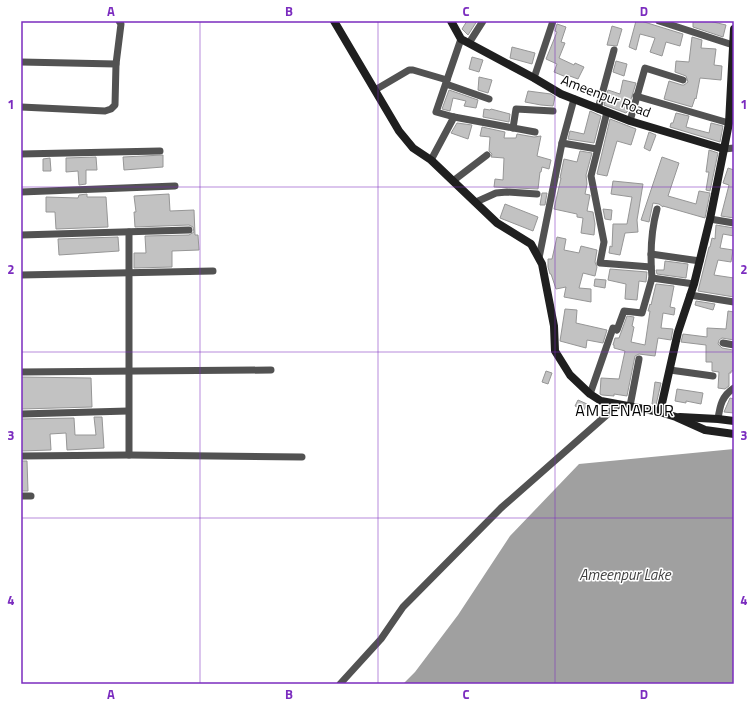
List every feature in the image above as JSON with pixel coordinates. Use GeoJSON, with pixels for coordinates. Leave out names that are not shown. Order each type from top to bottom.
{"type":"FeatureCollection","features":[{"type":"Feature","properties":{"kind":"street"},"geometry":{"type":"LineString","coordinates":[[21,107],[105,111],[111,109],[114,105],[116,64],[121,24],[119,21]]}},
{"type":"Feature","properties":{"kind":"street"},"geometry":{"type":"LineString","coordinates":[[334,21],[400,131],[413,148],[431,160],[497,223],[531,244],[542,264],[554,326],[555,351],[570,375],[590,394],[601,401],[660,412],[676,417],[705,430],[734,434]]}},
{"type":"Feature","properties":{"kind":"street"},"geometry":{"type":"LineString","coordinates":[[451,21],[461,39],[436,112],[454,117],[535,132]]}},
{"type":"Feature","properties":{"kind":"street"},"geometry":{"type":"LineString","coordinates":[[469,43],[483,21]]}},
{"type":"Feature","properties":{"kind":"street"},"geometry":{"type":"LineString","coordinates":[[534,78],[553,21]]}},
{"type":"Feature","properties":{"kind":"street"},"geometry":{"type":"LineString","coordinates":[[659,21],[733,45]]}},
{"type":"Feature","properties":{"kind":"street"},"geometry":{"type":"LineString","coordinates":[[660,412],[678,332],[700,261],[724,149],[729,123],[734,29]]}},
{"type":"Feature","properties":{"kind":"street","name":"Ameenpur Road"},"geometry":{"type":"LineString","coordinates":[[461,39],[561,94],[630,121],[724,149]]}},
{"type":"Feature","properties":{"kind":"street"},"geometry":{"type":"LineString","coordinates":[[598,109],[614,50]]}},
{"type":"Feature","properties":{"kind":"street"},"geometry":{"type":"LineString","coordinates":[[21,62],[116,64]]}},
{"type":"Feature","properties":{"kind":"street"},"geometry":{"type":"LineString","coordinates":[[630,121],[645,68],[683,80]]}},
{"type":"Feature","properties":{"kind":"street"},"geometry":{"type":"LineString","coordinates":[[375,90],[409,70],[413,70],[489,99]]}},
{"type":"Feature","properties":{"kind":"street"},"geometry":{"type":"LineString","coordinates":[[636,96],[729,123]]}},
{"type":"Feature","properties":{"kind":"street"},"geometry":{"type":"LineString","coordinates":[[539,258],[562,142],[574,99]]}},
{"type":"Feature","properties":{"kind":"street"},"geometry":{"type":"LineString","coordinates":[[513,128],[516,109],[552,110]]}},
{"type":"Feature","properties":{"kind":"street"},"geometry":{"type":"LineString","coordinates":[[607,112],[591,176],[604,242],[600,262],[651,267]]}},
{"type":"Feature","properties":{"kind":"street"},"geometry":{"type":"LineString","coordinates":[[431,160],[454,117]]}},
{"type":"Feature","properties":{"kind":"street"},"geometry":{"type":"LineString","coordinates":[[562,142],[597,149]]}},
{"type":"Feature","properties":{"kind":"street"},"geometry":{"type":"LineString","coordinates":[[724,149],[734,148]]}},
{"type":"Feature","properties":{"kind":"street"},"geometry":{"type":"LineString","coordinates":[[21,154],[160,150]]}},
{"type":"Feature","properties":{"kind":"street"},"geometry":{"type":"LineString","coordinates":[[454,181],[487,154]]}},
{"type":"Feature","properties":{"kind":"street"},"geometry":{"type":"LineString","coordinates":[[21,192],[175,186]]}},
{"type":"Feature","properties":{"kind":"street"},"geometry":{"type":"LineString","coordinates":[[476,202],[496,193],[507,192],[537,194]]}},
{"type":"Feature","properties":{"kind":"street"},"geometry":{"type":"LineString","coordinates":[[590,394],[613,328],[617,330],[624,311],[642,313],[652,278],[651,267],[653,226],[657,209]]}},
{"type":"Feature","properties":{"kind":"street"},"geometry":{"type":"LineString","coordinates":[[710,218],[734,223]]}},
{"type":"Feature","properties":{"kind":"street"},"geometry":{"type":"LineString","coordinates":[[21,235],[189,230]]}},
{"type":"Feature","properties":{"kind":"street"},"geometry":{"type":"LineString","coordinates":[[129,232],[129,454]]}},
{"type":"Feature","properties":{"kind":"street"},"geometry":{"type":"LineString","coordinates":[[652,254],[700,261]]}},
{"type":"Feature","properties":{"kind":"street"},"geometry":{"type":"LineString","coordinates":[[21,275],[129,274],[213,271]]}},
{"type":"Feature","properties":{"kind":"street"},"geometry":{"type":"LineString","coordinates":[[652,278],[694,284]]}},
{"type":"Feature","properties":{"kind":"street"},"geometry":{"type":"LineString","coordinates":[[690,295],[734,302]]}},
{"type":"Feature","properties":{"kind":"street"},"geometry":{"type":"LineString","coordinates":[[723,343],[734,345]]}},
{"type":"Feature","properties":{"kind":"street"},"geometry":{"type":"LineString","coordinates":[[630,406],[638,359]]}},
{"type":"Feature","properties":{"kind":"street"},"geometry":{"type":"LineString","coordinates":[[21,372],[271,370]]}},
{"type":"Feature","properties":{"kind":"street"},"geometry":{"type":"LineString","coordinates":[[670,370],[713,376]]}},
{"type":"Feature","properties":{"kind":"street"},"geometry":{"type":"LineString","coordinates":[[718,419],[720,405],[726,393],[734,388]]}},
{"type":"Feature","properties":{"kind":"street"},"geometry":{"type":"LineString","coordinates":[[340,684],[381,639],[403,608],[496,513],[618,405]]}},
{"type":"Feature","properties":{"kind":"street"},"geometry":{"type":"LineString","coordinates":[[21,414],[128,411]]}},
{"type":"Feature","properties":{"kind":"street"},"geometry":{"type":"LineString","coordinates":[[676,417],[734,421]]}},
{"type":"Feature","properties":{"kind":"street"},"geometry":{"type":"LineString","coordinates":[[21,456],[129,454],[302,457]]}},
{"type":"Feature","properties":{"kind":"street"},"geometry":{"type":"LineString","coordinates":[[21,496],[32,496]]}},
{"type":"Feature","properties":{"kind":"water","name":"Ameenpur Lake"},"geometry":{"type":"Polygon","coordinates":[[[734,449],[734,684],[403,684],[415,672],[458,615],[510,536],[579,464],[734,449]]]}},
{"type":"Feature","properties":{"kind":"building"},"geometry":{"type":"Polygon","coordinates":[[[467,21],[477,21],[468,35],[462,29],[467,21]]]}},
{"type":"Feature","properties":{"kind":"building"},"geometry":{"type":"Polygon","coordinates":[[[636,21],[641,21],[683,34],[680,46],[666,42],[662,56],[650,52],[655,38],[640,34],[636,50],[629,47],[636,21]]]}},
{"type":"Feature","properties":{"kind":"building"},"geometry":{"type":"Polygon","coordinates":[[[693,21],[709,21],[726,25],[723,37],[693,27],[693,21]]]}},
{"type":"Feature","properties":{"kind":"building"},"geometry":{"type":"Polygon","coordinates":[[[557,24],[566,27],[561,42],[565,43],[559,58],[574,65],[575,63],[584,67],[578,79],[567,75],[566,77],[554,72],[557,64],[546,59],[557,32],[555,31],[557,24]]]}},
{"type":"Feature","properties":{"kind":"building"},"geometry":{"type":"Polygon","coordinates":[[[612,26],[622,29],[617,46],[607,45],[612,26]]]}},
{"type":"Feature","properties":{"kind":"building"},"geometry":{"type":"Polygon","coordinates":[[[692,37],[702,40],[701,48],[716,49],[714,65],[722,66],[721,80],[700,78],[696,99],[695,98],[692,107],[664,99],[669,81],[682,85],[688,82],[686,76],[675,72],[676,61],[689,62],[692,37]]]}},
{"type":"Feature","properties":{"kind":"building"},"geometry":{"type":"Polygon","coordinates":[[[512,47],[535,53],[532,64],[510,58],[512,47]]]}},
{"type":"Feature","properties":{"kind":"building"},"geometry":{"type":"Polygon","coordinates":[[[472,57],[483,60],[479,72],[469,69],[472,57]]]}},
{"type":"Feature","properties":{"kind":"building"},"geometry":{"type":"Polygon","coordinates":[[[616,61],[627,64],[624,76],[613,72],[616,61]]]}},
{"type":"Feature","properties":{"kind":"building"},"geometry":{"type":"Polygon","coordinates":[[[479,77],[492,80],[488,93],[478,90],[479,77]]]}},
{"type":"Feature","properties":{"kind":"building"},"geometry":{"type":"Polygon","coordinates":[[[623,80],[636,83],[626,113],[604,105],[608,90],[620,94],[623,80]]]}},
{"type":"Feature","properties":{"kind":"building"},"geometry":{"type":"Polygon","coordinates":[[[449,90],[478,100],[476,108],[464,106],[466,101],[453,98],[450,111],[442,109],[449,90]]]}},
{"type":"Feature","properties":{"kind":"building"},"geometry":{"type":"Polygon","coordinates":[[[528,91],[551,94],[555,97],[553,106],[525,102],[528,91]]]}},
{"type":"Feature","properties":{"kind":"building"},"geometry":{"type":"Polygon","coordinates":[[[484,109],[491,109],[510,114],[509,122],[483,117],[484,109]]]}},
{"type":"Feature","properties":{"kind":"building"},"geometry":{"type":"Polygon","coordinates":[[[590,111],[601,116],[594,143],[568,139],[570,131],[584,134],[590,111]]]}},
{"type":"Feature","properties":{"kind":"building"},"geometry":{"type":"Polygon","coordinates":[[[676,113],[689,116],[686,127],[709,133],[711,123],[723,126],[720,142],[670,127],[676,113]]]}},
{"type":"Feature","properties":{"kind":"building"},"geometry":{"type":"Polygon","coordinates":[[[610,119],[636,129],[631,145],[617,141],[607,176],[597,174],[610,119]]]}},
{"type":"Feature","properties":{"kind":"building"},"geometry":{"type":"Polygon","coordinates":[[[457,123],[472,125],[468,139],[451,133],[457,123]]]}},
{"type":"Feature","properties":{"kind":"building"},"geometry":{"type":"Polygon","coordinates":[[[482,127],[505,132],[504,138],[516,138],[517,134],[534,137],[541,136],[537,156],[551,160],[549,169],[542,167],[538,189],[494,187],[495,179],[503,180],[504,158],[491,157],[492,154],[489,151],[490,137],[480,136],[482,127]]]}},
{"type":"Feature","properties":{"kind":"building"},"geometry":{"type":"Polygon","coordinates":[[[649,132],[656,135],[650,151],[644,148],[649,132]]]}},
{"type":"Feature","properties":{"kind":"building"},"geometry":{"type":"Polygon","coordinates":[[[709,150],[718,153],[710,191],[706,190],[709,172],[706,172],[709,150]]]}},
{"type":"Feature","properties":{"kind":"building"},"geometry":{"type":"Polygon","coordinates":[[[580,151],[592,153],[586,175],[587,184],[585,194],[590,195],[587,211],[593,212],[595,224],[594,235],[581,233],[583,218],[577,217],[577,214],[554,209],[564,159],[577,162],[580,151]]]}},
{"type":"Feature","properties":{"kind":"building"},"geometry":{"type":"Polygon","coordinates":[[[163,155],[163,167],[124,170],[123,157],[163,155]]]}},
{"type":"Feature","properties":{"kind":"building"},"geometry":{"type":"Polygon","coordinates":[[[96,157],[97,170],[86,170],[86,184],[79,185],[78,171],[66,172],[66,158],[96,157]]]}},
{"type":"Feature","properties":{"kind":"building"},"geometry":{"type":"Polygon","coordinates":[[[662,157],[679,163],[668,196],[696,204],[699,191],[710,193],[705,218],[653,203],[649,222],[641,220],[662,157]]]}},
{"type":"Feature","properties":{"kind":"building"},"geometry":{"type":"Polygon","coordinates":[[[50,158],[51,171],[43,171],[43,159],[50,158]]]}},
{"type":"Feature","properties":{"kind":"building"},"geometry":{"type":"Polygon","coordinates":[[[728,168],[734,170],[734,218],[721,216],[729,185],[723,183],[728,168]]]}},
{"type":"Feature","properties":{"kind":"building"},"geometry":{"type":"Polygon","coordinates":[[[613,181],[643,184],[637,220],[638,232],[625,233],[620,255],[609,253],[610,246],[612,247],[613,224],[627,224],[632,197],[611,194],[613,181]]]}},
{"type":"Feature","properties":{"kind":"building"},"geometry":{"type":"Polygon","coordinates":[[[542,193],[547,193],[545,205],[540,205],[542,193]]]}},
{"type":"Feature","properties":{"kind":"building"},"geometry":{"type":"Polygon","coordinates":[[[87,194],[87,197],[106,197],[108,227],[56,229],[55,212],[46,212],[46,197],[78,198],[79,195],[87,194]]]}},
{"type":"Feature","properties":{"kind":"building"},"geometry":{"type":"Polygon","coordinates":[[[169,194],[170,211],[194,210],[195,235],[198,235],[199,250],[172,251],[172,267],[134,268],[134,253],[146,253],[145,236],[189,235],[194,232],[193,227],[189,225],[135,227],[134,212],[136,212],[134,196],[169,194]]]}},
{"type":"Feature","properties":{"kind":"building"},"geometry":{"type":"Polygon","coordinates":[[[505,204],[538,217],[533,231],[500,218],[505,204]]]}},
{"type":"Feature","properties":{"kind":"building"},"geometry":{"type":"Polygon","coordinates":[[[603,209],[612,210],[611,220],[605,219],[603,209]]]}},
{"type":"Feature","properties":{"kind":"building"},"geometry":{"type":"Polygon","coordinates":[[[716,225],[734,228],[734,236],[723,234],[720,248],[733,250],[731,262],[718,260],[714,275],[734,278],[734,297],[698,291],[709,247],[712,238],[715,239],[716,225]]]}},
{"type":"Feature","properties":{"kind":"building"},"geometry":{"type":"Polygon","coordinates":[[[118,237],[119,251],[59,255],[58,239],[118,237]]]}},
{"type":"Feature","properties":{"kind":"building"},"geometry":{"type":"Polygon","coordinates":[[[557,237],[566,239],[564,250],[579,253],[581,246],[597,250],[595,262],[597,267],[595,276],[583,273],[579,288],[591,289],[591,302],[564,297],[566,287],[556,289],[548,267],[548,259],[552,259],[557,237]]]}},
{"type":"Feature","properties":{"kind":"building"},"geometry":{"type":"Polygon","coordinates":[[[665,261],[688,264],[686,278],[657,274],[656,270],[664,270],[665,261]]]}},
{"type":"Feature","properties":{"kind":"building"},"geometry":{"type":"Polygon","coordinates":[[[610,269],[647,272],[646,282],[639,281],[637,300],[625,299],[626,284],[608,280],[610,269]]]}},
{"type":"Feature","properties":{"kind":"building"},"geometry":{"type":"Polygon","coordinates":[[[595,279],[606,280],[605,288],[594,286],[595,279]]]}},
{"type":"Feature","properties":{"kind":"building"},"geometry":{"type":"Polygon","coordinates":[[[656,284],[674,286],[670,307],[675,308],[674,315],[663,313],[661,328],[673,329],[671,340],[658,338],[655,356],[639,354],[635,356],[627,396],[614,394],[614,396],[602,395],[600,394],[601,378],[619,379],[625,351],[614,348],[613,345],[615,338],[619,338],[627,316],[634,317],[631,342],[645,345],[650,311],[648,311],[656,284]]]}},
{"type":"Feature","properties":{"kind":"building"},"geometry":{"type":"Polygon","coordinates":[[[696,301],[715,304],[713,310],[695,305],[696,301]]]}},
{"type":"Feature","properties":{"kind":"building"},"geometry":{"type":"Polygon","coordinates":[[[565,309],[577,310],[576,323],[607,330],[603,343],[587,340],[586,348],[560,341],[565,309]]]}},
{"type":"Feature","properties":{"kind":"building"},"geometry":{"type":"Polygon","coordinates":[[[728,311],[734,312],[734,340],[722,338],[719,340],[718,344],[722,348],[733,350],[734,371],[729,373],[729,386],[725,389],[718,388],[719,372],[712,371],[712,362],[706,362],[706,345],[681,342],[683,334],[707,337],[707,328],[726,329],[728,311]]]}},
{"type":"Feature","properties":{"kind":"building"},"geometry":{"type":"Polygon","coordinates":[[[546,371],[552,373],[548,384],[542,382],[546,371]]]}},
{"type":"Feature","properties":{"kind":"building"},"geometry":{"type":"Polygon","coordinates":[[[21,377],[91,378],[92,407],[21,409],[21,377]]]}},
{"type":"Feature","properties":{"kind":"building"},"geometry":{"type":"Polygon","coordinates":[[[655,382],[661,383],[656,405],[652,404],[655,382]]]}},
{"type":"Feature","properties":{"kind":"building"},"geometry":{"type":"Polygon","coordinates":[[[677,389],[703,393],[701,404],[686,401],[686,403],[675,401],[677,389]]]}},
{"type":"Feature","properties":{"kind":"building"},"geometry":{"type":"Polygon","coordinates":[[[730,398],[734,399],[734,413],[724,412],[730,398]]]}},
{"type":"Feature","properties":{"kind":"building"},"geometry":{"type":"Polygon","coordinates":[[[578,400],[587,404],[584,410],[575,406],[578,400]]]}},
{"type":"Feature","properties":{"kind":"building"},"geometry":{"type":"Polygon","coordinates":[[[94,417],[102,417],[104,448],[67,450],[66,433],[50,434],[51,450],[21,451],[21,419],[74,418],[75,435],[96,435],[94,417]]]}},
{"type":"Feature","properties":{"kind":"building"},"geometry":{"type":"Polygon","coordinates":[[[21,461],[27,461],[28,491],[21,491],[21,461]]]}},
{"type":"Feature","properties":{"kind":"district","name":"AMEENAPUR"},"geometry":{"type":"Point","coordinates":[625,410]}}]}
